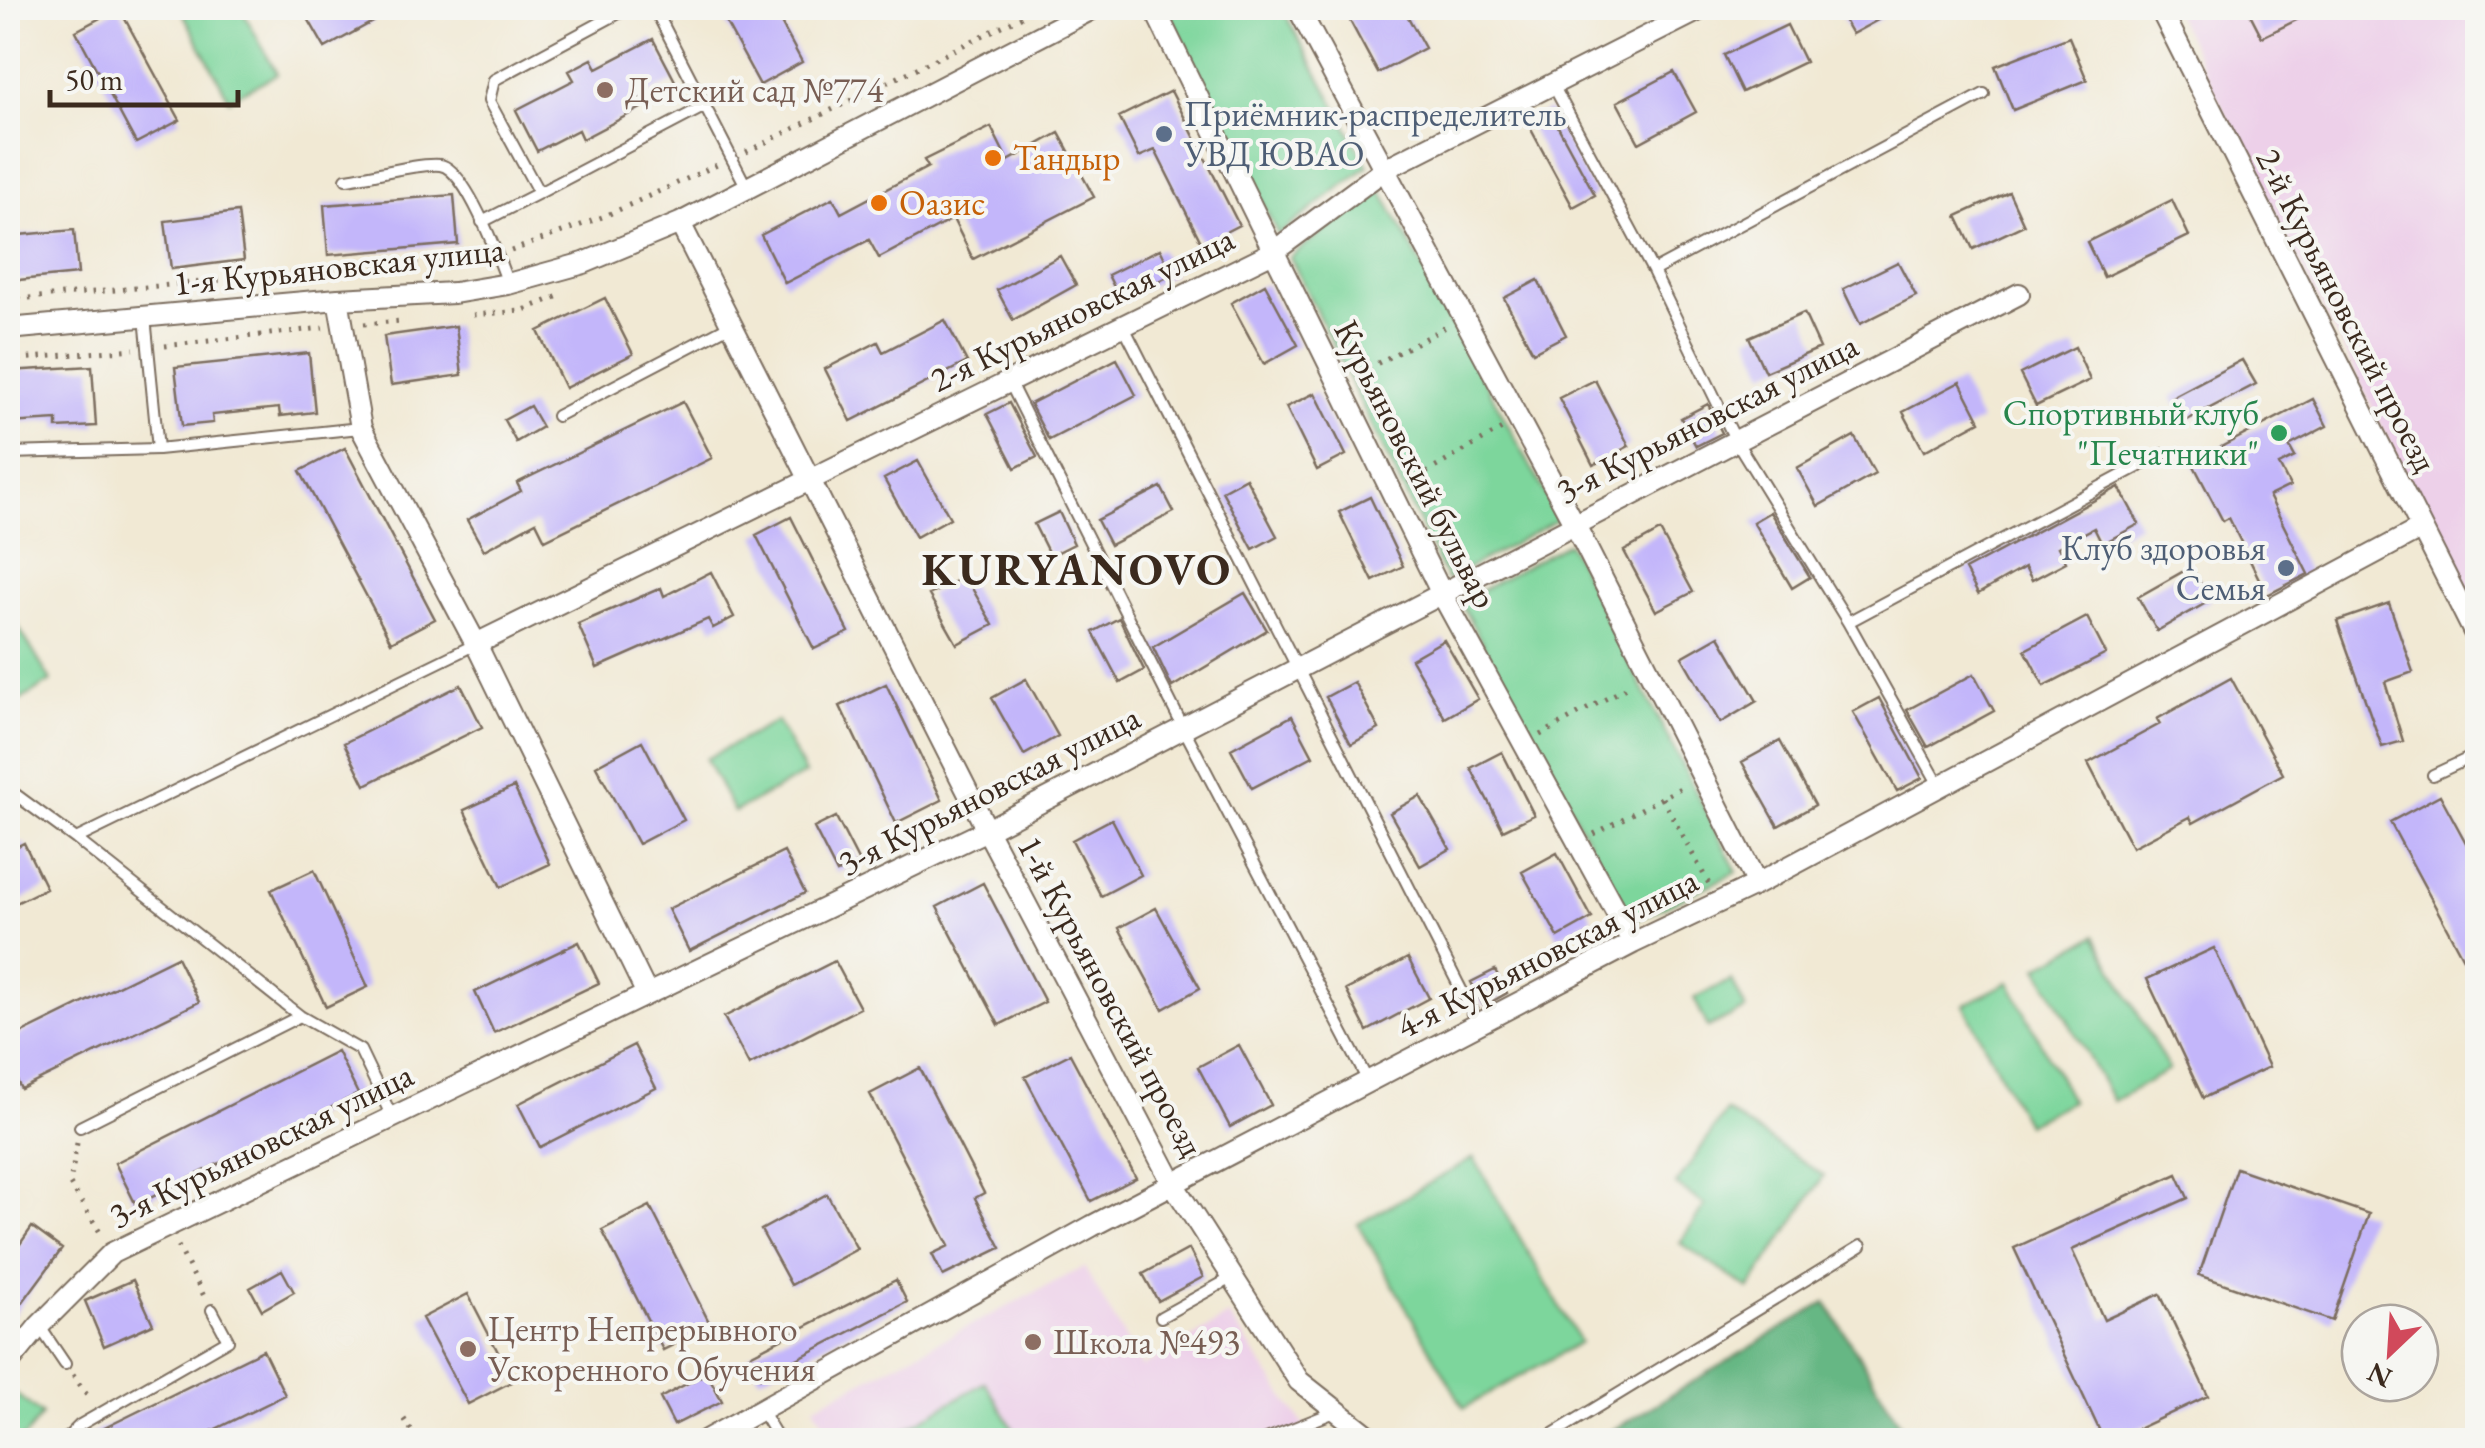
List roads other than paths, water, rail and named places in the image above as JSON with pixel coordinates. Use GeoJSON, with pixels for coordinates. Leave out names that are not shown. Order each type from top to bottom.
{"type":"FeatureCollection","features":[{"type":"Feature","properties":{"kind":"street","name":"1-я Курьяновская улица"},"geometry":{"type":"LineString","coordinates":[[8,329],[338,298],[454,294],[584,263],[680,223],[1091,8]]}},
{"type":"Feature","properties":{"kind":"street","name":"Курьяновский бульвар"},"geometry":{"type":"LineString","coordinates":[[1154,8],[1444,596],[1633,943]]}},
{"type":"Feature","properties":{"kind":"street"},"geometry":{"type":"LineString","coordinates":[[1298,8],[1574,523],[1757,884]]}},
{"type":"Feature","properties":{"kind":"street","name":"2-я Курьяновская улица"},"geometry":{"type":"LineString","coordinates":[[476,644],[1274,252],[1385,169],[1703,8]]}},
{"type":"Feature","properties":{"kind":"street","name":"2-й Курьяновский проезд"},"geometry":{"type":"LineString","coordinates":[[2160,8],[2426,527],[2478,640]]}},
{"type":"Feature","properties":{"kind":"street","name":"1-й Курьяновский проезд"},"geometry":{"type":"LineString","coordinates":[[680,223],[987,830],[1174,1184],[1299,1380],[1374,1440]]}},
{"type":"Feature","properties":{"kind":"street","name":"3-я Курьяновская улица"},"geometry":{"type":"LineString","coordinates":[[8,1364],[39,1326],[112,1252],[987,830],[2019,294]]}},
{"type":"Feature","properties":{"kind":"street"},"geometry":{"type":"LineString","coordinates":[[338,298],[361,428],[476,644],[647,994]]}},
{"type":"Feature","properties":{"kind":"street","name":"4-я Курьяновская улица"},"geometry":{"type":"LineString","coordinates":[[706,1440],[1092,1226],[1633,943],[1757,884],[2426,527]]}},
{"type":"Feature","properties":{"kind":"lane"},"geometry":{"type":"LineString","coordinates":[[539,193],[490,101],[494,80],[628,8]]}},
{"type":"Feature","properties":{"kind":"lane"},"geometry":{"type":"LineString","coordinates":[[644,8],[657,13],[748,188]]}},
{"type":"Feature","properties":{"kind":"lane"},"geometry":{"type":"LineString","coordinates":[[1553,85],[1653,271],[1735,439],[1848,622],[1940,786]]}},
{"type":"Feature","properties":{"kind":"lane"},"geometry":{"type":"LineString","coordinates":[[1653,271],[1984,94]]}},
{"type":"Feature","properties":{"kind":"lane"},"geometry":{"type":"LineString","coordinates":[[482,222],[705,106]]}},
{"type":"Feature","properties":{"kind":"lane"},"geometry":{"type":"LineString","coordinates":[[346,180],[441,165],[457,172],[508,284]]}},
{"type":"Feature","properties":{"kind":"lane"},"geometry":{"type":"LineString","coordinates":[[144,318],[158,448]]}},
{"type":"Feature","properties":{"kind":"lane"},"geometry":{"type":"LineString","coordinates":[[557,416],[732,325]]}},
{"type":"Feature","properties":{"kind":"lane"},"geometry":{"type":"LineString","coordinates":[[1123,325],[1479,1024]]}},
{"type":"Feature","properties":{"kind":"lane"},"geometry":{"type":"LineString","coordinates":[[1009,381],[1368,1082]]}},
{"type":"Feature","properties":{"kind":"lane"},"geometry":{"type":"LineString","coordinates":[[8,453],[158,448],[361,428]]}},
{"type":"Feature","properties":{"kind":"lane"},"geometry":{"type":"LineString","coordinates":[[1848,622],[2162,454]]}},
{"type":"Feature","properties":{"kind":"lane"},"geometry":{"type":"LineString","coordinates":[[76,838],[476,644]]}},
{"type":"Feature","properties":{"kind":"lane"},"geometry":{"type":"LineString","coordinates":[[2433,775],[2478,754]]}},
{"type":"Feature","properties":{"kind":"lane"},"geometry":{"type":"LineString","coordinates":[[8,789],[76,838],[300,1016],[360,1050],[392,1117]]}},
{"type":"Feature","properties":{"kind":"lane"},"geometry":{"type":"LineString","coordinates":[[80,1127],[300,1016]]}},
{"type":"Feature","properties":{"kind":"lane"},"geometry":{"type":"LineString","coordinates":[[1543,1440],[1861,1246]]}},
{"type":"Feature","properties":{"kind":"lane"},"geometry":{"type":"LineString","coordinates":[[1162,1317],[1233,1277]]}},
{"type":"Feature","properties":{"kind":"lane"},"geometry":{"type":"LineString","coordinates":[[66,1440],[80,1425],[228,1340],[212,1310]]}},
{"type":"Feature","properties":{"kind":"lane"},"geometry":{"type":"LineString","coordinates":[[39,1326],[65,1364]]}},
{"type":"Feature","properties":{"kind":"lane"},"geometry":{"type":"LineString","coordinates":[[761,1410],[778,1440]]}},
{"type":"Feature","properties":{"kind":"lane"},"geometry":{"type":"LineString","coordinates":[[1264,1440],[1337,1411]]}},
{"type":"Feature","properties":{"kind":"place","name":"Детский сад №774"},"geometry":{"type":"Point","coordinates":[605,90]}},
{"type":"Feature","properties":{"kind":"place","name":"Приёмник-распределитель УВД ЮВАО"},"geometry":{"type":"Point","coordinates":[1164,134]}},
{"type":"Feature","properties":{"kind":"place","name":"Тандыр"},"geometry":{"type":"Point","coordinates":[993,158]}},
{"type":"Feature","properties":{"kind":"place","name":"Оазис"},"geometry":{"type":"Point","coordinates":[879,203]}},
{"type":"Feature","properties":{"kind":"place","name":"Спортивный клуб \"Печатники\""},"geometry":{"type":"Point","coordinates":[2279,433]}},
{"type":"Feature","properties":{"kind":"place","name":"Клуб здоровья Семья"},"geometry":{"type":"Point","coordinates":[2286,568]}},
{"type":"Feature","properties":{"kind":"place","name":"Школа №493"},"geometry":{"type":"Point","coordinates":[1033,1342]}},
{"type":"Feature","properties":{"kind":"place","name":"Центр Непрерывного Ускоренного Обучения"},"geometry":{"type":"Point","coordinates":[468,1349]}},
{"type":"Feature","properties":{"kind":"district","name":"KURYANOVO"},"geometry":{"type":"Point","coordinates":[1077,569]}}]}
